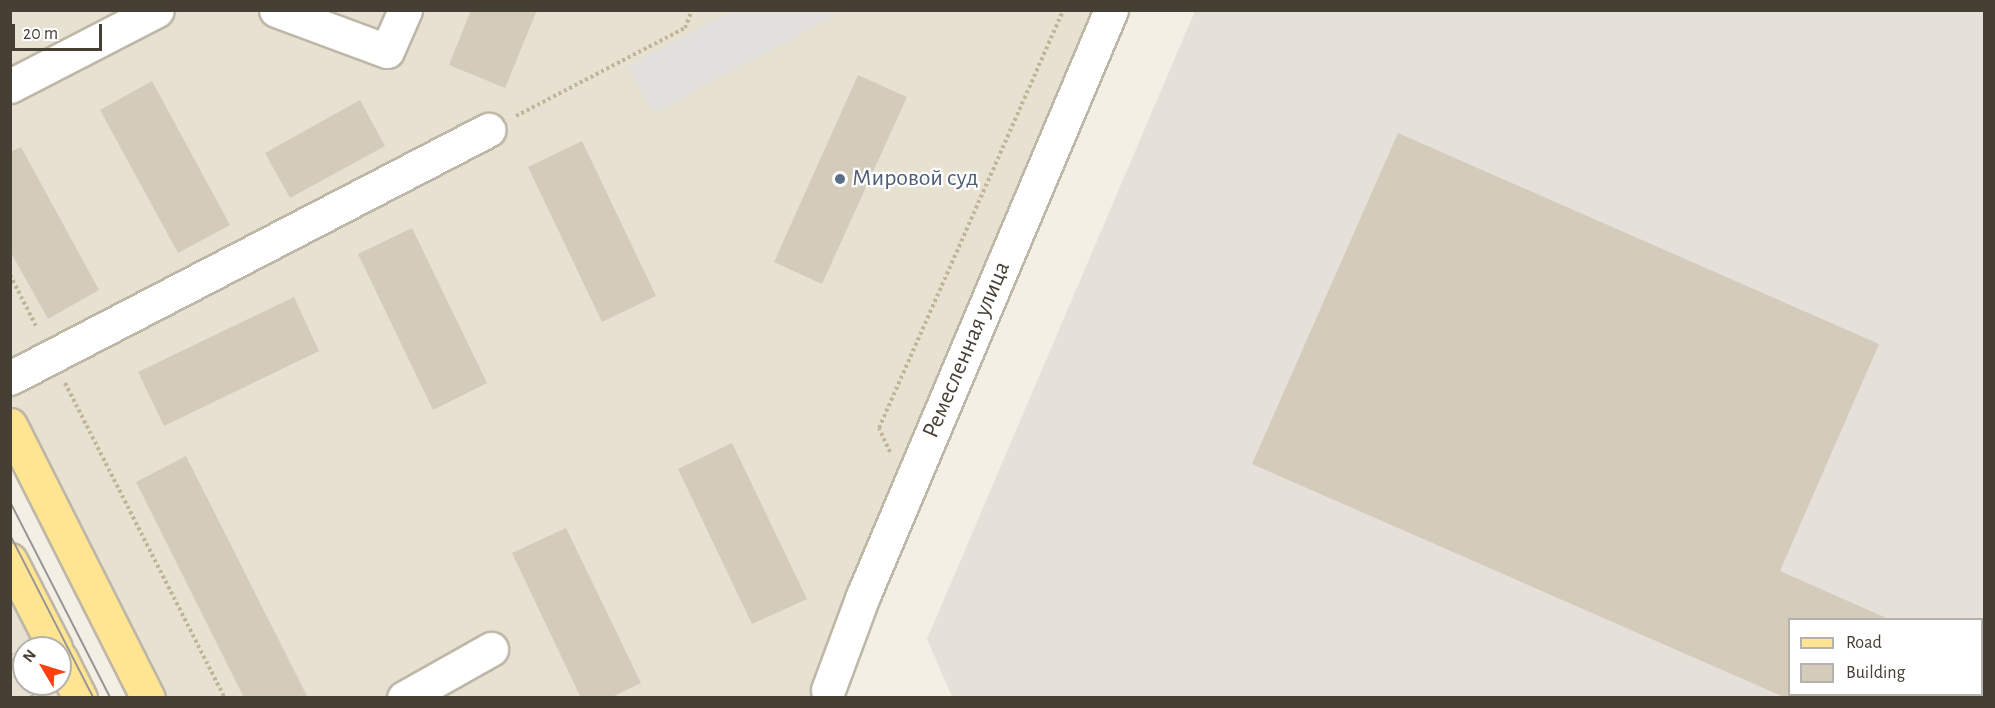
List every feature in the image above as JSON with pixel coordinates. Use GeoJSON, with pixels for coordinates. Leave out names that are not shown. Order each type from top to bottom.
{"type":"FeatureCollection","features":[{"type":"Feature","properties":{"kind":"main road"},"geometry":{"type":"LineString","coordinates":[[10,425],[148,698]]}},
{"type":"Feature","properties":{"kind":"main road"},"geometry":{"type":"LineString","coordinates":[[10,560],[49,636]]}},
{"type":"Feature","properties":{"kind":"main road"},"geometry":{"type":"LineString","coordinates":[[72,682],[80,698]]}},
{"type":"Feature","properties":{"kind":"street"},"geometry":{"type":"LineString","coordinates":[[10,86],[157,10]]}},
{"type":"Feature","properties":{"kind":"street"},"geometry":{"type":"LineString","coordinates":[[276,10],[387,51],[405,10]]}},
{"type":"Feature","properties":{"kind":"street","name":"Ремесленная улица"},"geometry":{"type":"LineString","coordinates":[[825,695],[1111,10]]}},
{"type":"Feature","properties":{"kind":"street"},"geometry":{"type":"LineString","coordinates":[[10,378],[488,130]]}},
{"type":"Feature","properties":{"kind":"street"},"geometry":{"type":"LineString","coordinates":[[404,698],[491,649]]}},
{"type":"Feature","properties":{"kind":"path"},"geometry":{"type":"LineString","coordinates":[[488,130],[685,28],[692,10]]}},
{"type":"Feature","properties":{"kind":"path"},"geometry":{"type":"LineString","coordinates":[[886,464],[891,452],[879,429],[1063,10]]}},
{"type":"Feature","properties":{"kind":"path"},"geometry":{"type":"LineString","coordinates":[[10,275],[225,698]]}},
{"type":"Feature","properties":{"kind":"shaded area"},"geometry":{"type":"Polygon","coordinates":[[[11,11],[1114,11],[863,596],[841,697],[148,697],[11,425],[11,11]]]}},
{"type":"Feature","properties":{"kind":"shaded area"},"geometry":{"type":"Polygon","coordinates":[[[731,11],[832,11],[834,16],[654,113],[628,66],[731,11]]]}},
{"type":"Feature","properties":{"kind":"shaded area"},"geometry":{"type":"Polygon","coordinates":[[[1195,11],[1984,11],[1984,697],[952,697],[927,639],[1195,11]]]}},
{"type":"Feature","properties":{"kind":"shaded area"},"geometry":{"type":"Polygon","coordinates":[[[10,560],[49,636],[12,636],[12,696],[72,696],[72,692],[80,697],[11,697],[10,560]]]}},
{"type":"Feature","properties":{"kind":"building"},"geometry":{"type":"Polygon","coordinates":[[[471,10],[537,10],[505,88],[449,65],[471,10]]]}},
{"type":"Feature","properties":{"kind":"building","name":"Мировой суд"},"geometry":{"type":"Polygon","coordinates":[[[858,75],[907,97],[822,284],[774,262],[858,75]]]}},
{"type":"Feature","properties":{"kind":"building"},"geometry":{"type":"Polygon","coordinates":[[[152,81],[230,225],[178,253],[100,110],[152,81]]]}},
{"type":"Feature","properties":{"kind":"building"},"geometry":{"type":"Polygon","coordinates":[[[360,100],[385,146],[290,198],[265,153],[360,100]]]}},
{"type":"Feature","properties":{"kind":"building"},"geometry":{"type":"Polygon","coordinates":[[[1398,133],[1879,344],[1780,571],[1886,618],[1788,618],[1788,696],[1979,698],[1786,698],[1252,464],[1398,133]]]}},
{"type":"Feature","properties":{"kind":"building"},"geometry":{"type":"Polygon","coordinates":[[[582,141],[656,296],[602,322],[528,167],[582,141]]]}},
{"type":"Feature","properties":{"kind":"building"},"geometry":{"type":"Polygon","coordinates":[[[21,147],[99,290],[48,319],[10,251],[10,152],[21,147]]]}},
{"type":"Feature","properties":{"kind":"building"},"geometry":{"type":"Polygon","coordinates":[[[412,228],[487,383],[433,410],[358,254],[412,228]]]}},
{"type":"Feature","properties":{"kind":"building"},"geometry":{"type":"Polygon","coordinates":[[[294,297],[319,351],[164,426],[138,372],[294,297]]]}},
{"type":"Feature","properties":{"kind":"building"},"geometry":{"type":"Polygon","coordinates":[[[732,443],[807,599],[752,624],[678,469],[732,443]]]}},
{"type":"Feature","properties":{"kind":"building"},"geometry":{"type":"Polygon","coordinates":[[[186,456],[308,698],[244,698],[136,482],[186,456]]]}},
{"type":"Feature","properties":{"kind":"building"},"geometry":{"type":"Polygon","coordinates":[[[566,528],[641,683],[610,698],[581,698],[512,553],[566,528]]]}},
{"type":"Feature","properties":{"kind":"tram line"},"geometry":{"type":"LineString","coordinates":[[10,501],[111,698]]}},
{"type":"Feature","properties":{"kind":"tram line"},"geometry":{"type":"LineString","coordinates":[[10,534],[94,698]]}},
{"type":"Feature","properties":{"kind":"place","name":"Мировой суд"},"geometry":{"type":"Point","coordinates":[840,179]}}]}
